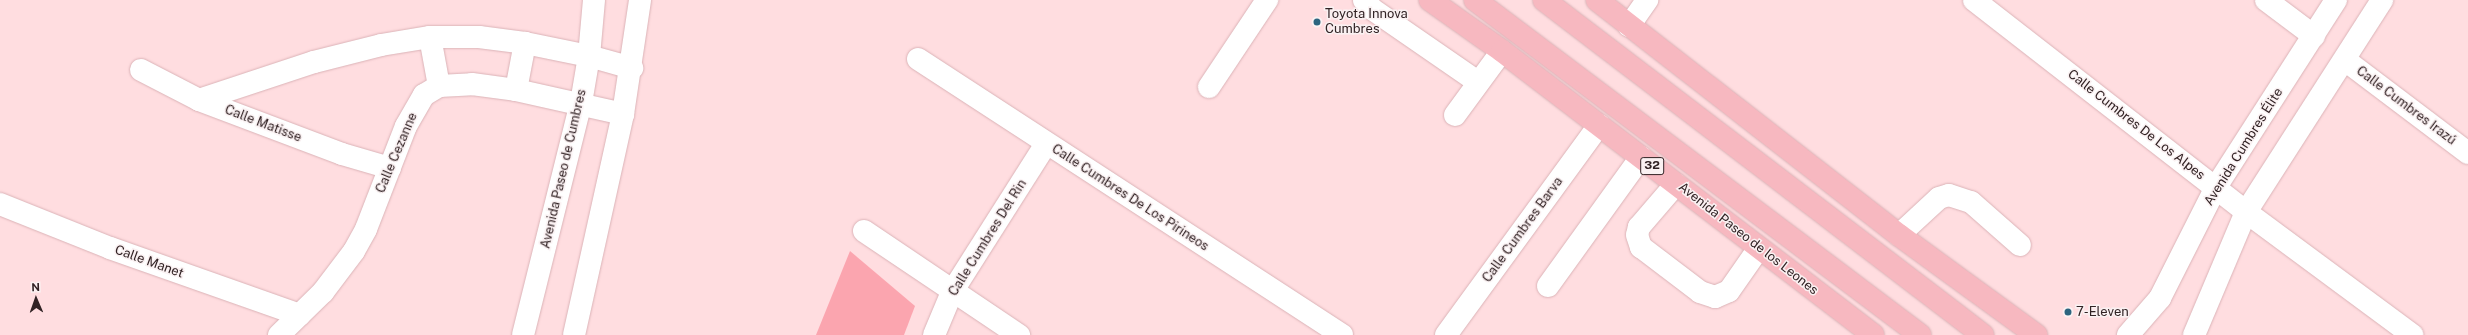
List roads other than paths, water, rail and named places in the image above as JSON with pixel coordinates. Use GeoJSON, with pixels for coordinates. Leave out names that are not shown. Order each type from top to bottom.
{"type":"FeatureCollection","features":[{"type":"Feature","properties":{"kind":"main road","name":"Avenida Paseo de los Leones"},"geometry":{"type":"LineString","coordinates":[[1430,0],[1502,51],[1873,335]]}},
{"type":"Feature","properties":{"kind":"main road"},"geometry":{"type":"LineString","coordinates":[[1476,0],[1920,335]]}},
{"type":"Feature","properties":{"kind":"main road"},"geometry":{"type":"LineString","coordinates":[[1544,0],[1983,335]]}},
{"type":"Feature","properties":{"kind":"main road"},"geometry":{"type":"LineString","coordinates":[[1597,0],[2016,327],[2036,335]]}},
{"type":"Feature","properties":{"kind":"street","name":"Avenida Paseo de Cumbres"},"geometry":{"type":"LineString","coordinates":[[523,335],[580,103],[589,56],[594,0]]}},
{"type":"Feature","properties":{"kind":"street"},"geometry":{"type":"LineString","coordinates":[[574,335],[623,114],[632,68],[640,0]]}},
{"type":"Feature","properties":{"kind":"street"},"geometry":{"type":"LineString","coordinates":[[1208,87],[1267,0]]}},
{"type":"Feature","properties":{"kind":"street"},"geometry":{"type":"LineString","coordinates":[[1364,0],[1372,10],[1478,82]]}},
{"type":"Feature","properties":{"kind":"street"},"geometry":{"type":"LineString","coordinates":[[1629,26],[1647,0]]}},
{"type":"Feature","properties":{"kind":"street","name":"Calle Cumbres De Los Alpes"},"geometry":{"type":"LineString","coordinates":[[1974,0],[2216,187],[2246,212],[2412,335]]}},
{"type":"Feature","properties":{"kind":"street"},"geometry":{"type":"LineString","coordinates":[[2266,0],[2314,36]]}},
{"type":"Feature","properties":{"kind":"street","name":"Avenida Cumbres Élite"},"geometry":{"type":"LineString","coordinates":[[2128,335],[2160,298],[2216,187],[2336,0]]}},
{"type":"Feature","properties":{"kind":"street"},"geometry":{"type":"LineString","coordinates":[[2194,335],[2246,212],[2345,60],[2382,0]]}},
{"type":"Feature","properties":{"kind":"street"},"geometry":{"type":"LineString","coordinates":[[199,100],[314,62],[381,45],[430,37],[479,37],[525,43],[589,56],[632,68]]}},
{"type":"Feature","properties":{"kind":"street"},"geometry":{"type":"LineString","coordinates":[[430,37],[439,86],[472,84],[516,90],[580,103],[623,114]]}},
{"type":"Feature","properties":{"kind":"street"},"geometry":{"type":"LineString","coordinates":[[516,90],[525,43]]}},
{"type":"Feature","properties":{"kind":"street"},"geometry":{"type":"LineString","coordinates":[[1455,115],[1502,51]]}},
{"type":"Feature","properties":{"kind":"street","name":"Calle Cumbres De Los Pirineos"},"geometry":{"type":"LineString","coordinates":[[918,60],[1342,335]]}},
{"type":"Feature","properties":{"kind":"street","name":"Calle Cumbres Irazú"},"geometry":{"type":"LineString","coordinates":[[2345,60],[2468,153]]}},
{"type":"Feature","properties":{"kind":"street","name":"Calle Matisse"},"geometry":{"type":"LineString","coordinates":[[141,70],[199,100],[342,154],[390,168]]}},
{"type":"Feature","properties":{"kind":"street","name":"Calle Cezanne"},"geometry":{"type":"LineString","coordinates":[[279,335],[300,316],[336,277],[354,250],[415,109],[424,95],[439,86]]}},
{"type":"Feature","properties":{"kind":"street","name":"Calle Cumbres Barva"},"geometry":{"type":"LineString","coordinates":[[1446,335],[1599,125]]}},
{"type":"Feature","properties":{"kind":"street","name":"Calle Cumbres Del Rin"},"geometry":{"type":"LineString","coordinates":[[934,335],[952,292],[1046,144]]}},
{"type":"Feature","properties":{"kind":"street"},"geometry":{"type":"LineString","coordinates":[[1548,286],[1641,157]]}},
{"type":"Feature","properties":{"kind":"street"},"geometry":{"type":"LineString","coordinates":[[1676,184],[1639,226],[1637,235],[1641,247],[1700,292],[1715,297],[1729,291],[1759,248]]}},
{"type":"Feature","properties":{"kind":"street"},"geometry":{"type":"LineString","coordinates":[[1899,235],[1939,198],[1949,195],[1971,202],[2020,245]]}},
{"type":"Feature","properties":{"kind":"street","name":"Calle Manet"},"geometry":{"type":"LineString","coordinates":[[0,204],[110,248],[300,316]]}},
{"type":"Feature","properties":{"kind":"street"},"geometry":{"type":"LineString","coordinates":[[864,231],[952,292],[1019,335]]}},
{"type":"Feature","properties":{"kind":"place","name":"Toyota Innova Cumbres"},"geometry":{"type":"Point","coordinates":[1317,22]}},
{"type":"Feature","properties":{"kind":"place","name":"7-Eleven"},"geometry":{"type":"Point","coordinates":[2068,312]}}]}
